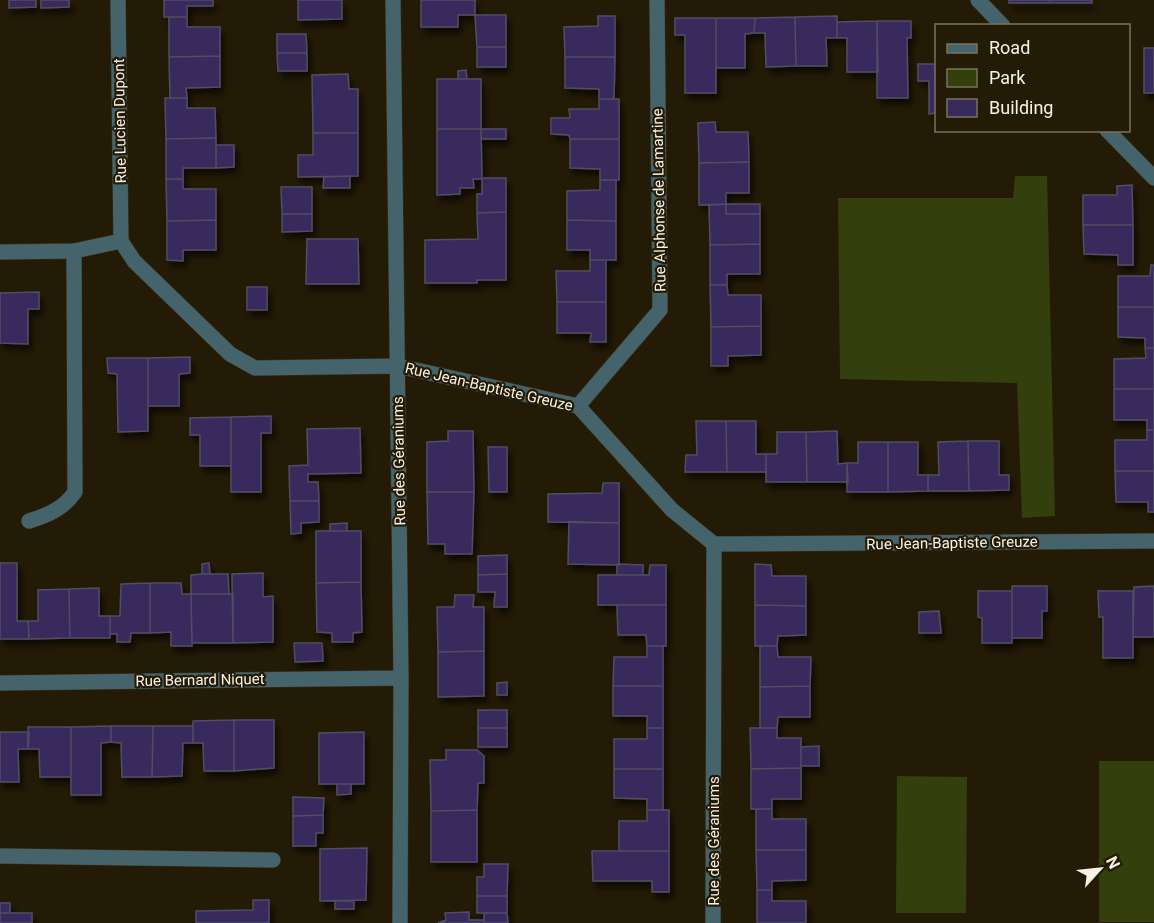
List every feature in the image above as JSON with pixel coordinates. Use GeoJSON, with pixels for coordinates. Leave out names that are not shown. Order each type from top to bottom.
{"type":"FeatureCollection","features":[{"type":"Feature","properties":{"kind":"street","name":"Rue Lucien Dupont"},"geometry":{"type":"LineString","coordinates":[[118,0],[121,241]]}},
{"type":"Feature","properties":{"kind":"street","name":"Rue des Géraniums"},"geometry":{"type":"LineString","coordinates":[[393,0],[401,678],[400,923]]}},
{"type":"Feature","properties":{"kind":"street","name":"Rue Alphonse de Lamartine"},"geometry":{"type":"LineString","coordinates":[[578,406],[660,310],[657,0]]}},
{"type":"Feature","properties":{"kind":"street"},"geometry":{"type":"LineString","coordinates":[[978,0],[1001,24]]}},
{"type":"Feature","properties":{"kind":"street"},"geometry":{"type":"LineString","coordinates":[[1109,132],[1154,178]]}},
{"type":"Feature","properties":{"kind":"street"},"geometry":{"type":"LineString","coordinates":[[0,252],[74,251],[121,241]]}},
{"type":"Feature","properties":{"kind":"street","name":"Rue Jean-Baptiste Greuze"},"geometry":{"type":"LineString","coordinates":[[121,241],[134,261],[230,354],[255,368],[398,366],[578,406],[672,510],[714,544],[1154,541]]}},
{"type":"Feature","properties":{"kind":"street"},"geometry":{"type":"LineString","coordinates":[[28,521],[47,516],[66,504],[75,492],[74,251]]}},
{"type":"Feature","properties":{"kind":"street","name":"Rue des Géraniums"},"geometry":{"type":"LineString","coordinates":[[713,923],[714,544]]}},
{"type":"Feature","properties":{"kind":"street","name":"Rue Bernard Niquet"},"geometry":{"type":"LineString","coordinates":[[0,682],[401,678]]}},
{"type":"Feature","properties":{"kind":"street"},"geometry":{"type":"LineString","coordinates":[[0,856],[273,861]]}},
{"type":"Feature","properties":{"kind":"green space"},"geometry":{"type":"Polygon","coordinates":[[[1015,176],[1047,176],[1055,516],[1022,518],[1017,383],[840,379],[838,198],[1013,198],[1015,176]]]}},
{"type":"Feature","properties":{"kind":"green space"},"geometry":{"type":"Polygon","coordinates":[[[1099,761],[1154,761],[1154,922],[1099,922],[1099,761]]]}},
{"type":"Feature","properties":{"kind":"green space"},"geometry":{"type":"Polygon","coordinates":[[[897,776],[967,777],[966,913],[896,913],[897,776]]]}},
{"type":"Feature","properties":{"kind":"building"},"geometry":{"type":"Polygon","coordinates":[[[9,0],[36,0],[36,7],[9,8],[9,0]]]}},
{"type":"Feature","properties":{"kind":"building"},"geometry":{"type":"Polygon","coordinates":[[[41,0],[69,0],[69,7],[41,8],[41,0]]]}},
{"type":"Feature","properties":{"kind":"building"},"geometry":{"type":"Polygon","coordinates":[[[164,0],[213,0],[213,6],[187,6],[187,17],[164,17],[164,0]]]}},
{"type":"Feature","properties":{"kind":"building"},"geometry":{"type":"Polygon","coordinates":[[[298,0],[342,0],[342,19],[298,20],[298,0]]]}},
{"type":"Feature","properties":{"kind":"building"},"geometry":{"type":"Polygon","coordinates":[[[421,0],[475,0],[475,15],[458,15],[458,27],[421,27],[421,0]]]}},
{"type":"Feature","properties":{"kind":"building"},"geometry":{"type":"Polygon","coordinates":[[[1009,0],[1050,0],[1050,3],[1009,3],[1009,0]]]}},
{"type":"Feature","properties":{"kind":"building"},"geometry":{"type":"Polygon","coordinates":[[[1050,0],[1092,0],[1092,3],[1050,3],[1050,0]]]}},
{"type":"Feature","properties":{"kind":"building"},"geometry":{"type":"Polygon","coordinates":[[[475,15],[506,15],[506,47],[477,47],[475,15]]]}},
{"type":"Feature","properties":{"kind":"building"},"geometry":{"type":"Polygon","coordinates":[[[598,16],[615,16],[615,57],[565,57],[564,27],[598,26],[598,16]]]}},
{"type":"Feature","properties":{"kind":"building"},"geometry":{"type":"Polygon","coordinates":[[[837,16],[837,38],[826,38],[827,66],[796,66],[795,17],[837,16]]]}},
{"type":"Feature","properties":{"kind":"building"},"geometry":{"type":"Polygon","coordinates":[[[169,17],[187,17],[187,27],[220,27],[220,56],[169,57],[169,17]]]}},
{"type":"Feature","properties":{"kind":"building"},"geometry":{"type":"Polygon","coordinates":[[[795,17],[796,66],[766,67],[765,33],[754,33],[755,18],[795,17]]]}},
{"type":"Feature","properties":{"kind":"building"},"geometry":{"type":"Polygon","coordinates":[[[675,18],[716,18],[716,93],[685,93],[685,35],[675,35],[675,18]]]}},
{"type":"Feature","properties":{"kind":"building"},"geometry":{"type":"Polygon","coordinates":[[[716,18],[755,18],[754,33],[745,34],[745,68],[716,68],[716,18]]]}},
{"type":"Feature","properties":{"kind":"building"},"geometry":{"type":"Polygon","coordinates":[[[877,21],[878,72],[847,72],[847,38],[837,38],[837,22],[877,21]]]}},
{"type":"Feature","properties":{"kind":"building"},"geometry":{"type":"Polygon","coordinates":[[[877,21],[911,21],[911,38],[907,38],[908,98],[877,98],[877,21]]]}},
{"type":"Feature","properties":{"kind":"building"},"geometry":{"type":"Polygon","coordinates":[[[277,34],[306,34],[307,53],[277,53],[277,34]]]}},
{"type":"Feature","properties":{"kind":"building"},"geometry":{"type":"Polygon","coordinates":[[[477,47],[506,47],[506,67],[477,67],[477,47]]]}},
{"type":"Feature","properties":{"kind":"building"},"geometry":{"type":"Polygon","coordinates":[[[1144,48],[1154,48],[1154,93],[1144,93],[1144,48]]]}},
{"type":"Feature","properties":{"kind":"building"},"geometry":{"type":"Polygon","coordinates":[[[277,53],[307,53],[307,71],[278,71],[277,53]]]}},
{"type":"Feature","properties":{"kind":"building"},"geometry":{"type":"Polygon","coordinates":[[[220,56],[220,87],[186,88],[187,98],[170,98],[169,57],[220,56]]]}},
{"type":"Feature","properties":{"kind":"building"},"geometry":{"type":"Polygon","coordinates":[[[565,57],[615,57],[614,99],[599,99],[599,89],[565,88],[565,57]]]}},
{"type":"Feature","properties":{"kind":"building"},"geometry":{"type":"Polygon","coordinates":[[[918,64],[935,64],[935,113],[929,114],[929,81],[918,81],[918,64]]]}},
{"type":"Feature","properties":{"kind":"building"},"geometry":{"type":"Polygon","coordinates":[[[466,70],[467,79],[458,79],[458,71],[466,70]]]}},
{"type":"Feature","properties":{"kind":"building"},"geometry":{"type":"Polygon","coordinates":[[[348,74],[349,89],[358,89],[358,133],[313,133],[312,75],[348,74]]]}},
{"type":"Feature","properties":{"kind":"building"},"geometry":{"type":"Polygon","coordinates":[[[437,79],[481,79],[481,129],[437,129],[437,79]]]}},
{"type":"Feature","properties":{"kind":"building"},"geometry":{"type":"Polygon","coordinates":[[[165,98],[187,98],[187,108],[215,108],[216,138],[166,139],[165,98]]]}},
{"type":"Feature","properties":{"kind":"building"},"geometry":{"type":"Polygon","coordinates":[[[599,99],[619,99],[619,139],[570,139],[569,135],[551,134],[551,118],[570,118],[569,109],[599,109],[599,99]]]}},
{"type":"Feature","properties":{"kind":"building"},"geometry":{"type":"Polygon","coordinates":[[[715,122],[716,132],[748,132],[749,162],[699,163],[698,123],[715,122]]]}},
{"type":"Feature","properties":{"kind":"building"},"geometry":{"type":"Polygon","coordinates":[[[437,129],[481,129],[482,179],[473,179],[474,188],[460,188],[460,194],[437,195],[437,129]]]}},
{"type":"Feature","properties":{"kind":"building"},"geometry":{"type":"Polygon","coordinates":[[[481,129],[506,129],[506,139],[481,139],[481,129]]]}},
{"type":"Feature","properties":{"kind":"building"},"geometry":{"type":"Polygon","coordinates":[[[313,133],[358,133],[358,176],[298,177],[298,155],[313,155],[313,133]]]}},
{"type":"Feature","properties":{"kind":"building"},"geometry":{"type":"Polygon","coordinates":[[[216,138],[216,168],[183,168],[183,179],[166,179],[166,139],[216,138]]]}},
{"type":"Feature","properties":{"kind":"building"},"geometry":{"type":"Polygon","coordinates":[[[570,139],[619,139],[619,180],[600,180],[600,169],[570,168],[570,139]]]}},
{"type":"Feature","properties":{"kind":"building"},"geometry":{"type":"Polygon","coordinates":[[[216,145],[234,145],[234,167],[216,168],[216,145]]]}},
{"type":"Feature","properties":{"kind":"building"},"geometry":{"type":"Polygon","coordinates":[[[749,162],[749,193],[726,193],[726,204],[699,205],[699,163],[749,162]]]}},
{"type":"Feature","properties":{"kind":"building"},"geometry":{"type":"Polygon","coordinates":[[[350,176],[350,188],[323,188],[324,177],[350,176]]]}},
{"type":"Feature","properties":{"kind":"building"},"geometry":{"type":"Polygon","coordinates":[[[482,178],[506,178],[506,212],[477,213],[477,194],[482,194],[482,178]]]}},
{"type":"Feature","properties":{"kind":"building"},"geometry":{"type":"Polygon","coordinates":[[[166,179],[183,179],[183,189],[216,189],[216,220],[167,221],[166,179]]]}},
{"type":"Feature","properties":{"kind":"building"},"geometry":{"type":"Polygon","coordinates":[[[600,180],[616,180],[616,221],[567,220],[567,191],[600,190],[600,180]]]}},
{"type":"Feature","properties":{"kind":"building"},"geometry":{"type":"Polygon","coordinates":[[[1132,185],[1133,225],[1083,225],[1083,195],[1117,195],[1117,186],[1132,185]]]}},
{"type":"Feature","properties":{"kind":"building"},"geometry":{"type":"Polygon","coordinates":[[[281,187],[312,187],[312,214],[282,214],[281,187]]]}},
{"type":"Feature","properties":{"kind":"building"},"geometry":{"type":"Polygon","coordinates":[[[726,204],[760,204],[760,214],[726,214],[726,204]]]}},
{"type":"Feature","properties":{"kind":"building"},"geometry":{"type":"Polygon","coordinates":[[[726,204],[726,214],[760,214],[760,244],[710,245],[709,205],[726,204]]]}},
{"type":"Feature","properties":{"kind":"building"},"geometry":{"type":"Polygon","coordinates":[[[506,212],[506,280],[477,280],[477,283],[425,283],[425,240],[478,239],[477,213],[506,212]]]}},
{"type":"Feature","properties":{"kind":"building"},"geometry":{"type":"Polygon","coordinates":[[[282,214],[312,214],[312,231],[282,232],[282,214]]]}},
{"type":"Feature","properties":{"kind":"building"},"geometry":{"type":"Polygon","coordinates":[[[216,220],[216,250],[183,250],[183,261],[167,260],[167,221],[216,220]]]}},
{"type":"Feature","properties":{"kind":"building"},"geometry":{"type":"Polygon","coordinates":[[[567,220],[616,221],[616,260],[590,260],[590,250],[567,250],[567,220]]]}},
{"type":"Feature","properties":{"kind":"building"},"geometry":{"type":"Polygon","coordinates":[[[1083,225],[1133,225],[1133,265],[1118,265],[1118,255],[1084,254],[1083,225]]]}},
{"type":"Feature","properties":{"kind":"building"},"geometry":{"type":"Polygon","coordinates":[[[307,239],[358,239],[359,284],[306,284],[307,239]]]}},
{"type":"Feature","properties":{"kind":"building"},"geometry":{"type":"Polygon","coordinates":[[[760,244],[760,274],[727,274],[727,285],[710,285],[710,245],[760,244]]]}},
{"type":"Feature","properties":{"kind":"building"},"geometry":{"type":"Polygon","coordinates":[[[590,260],[606,260],[606,302],[557,302],[556,271],[590,271],[590,260]]]}},
{"type":"Feature","properties":{"kind":"building"},"geometry":{"type":"Polygon","coordinates":[[[1151,265],[1154,265],[1154,307],[1118,307],[1118,276],[1150,276],[1151,265]]]}},
{"type":"Feature","properties":{"kind":"building"},"geometry":{"type":"Polygon","coordinates":[[[710,285],[727,285],[728,295],[761,295],[761,326],[711,327],[710,285]]]}},
{"type":"Feature","properties":{"kind":"building"},"geometry":{"type":"Polygon","coordinates":[[[247,287],[267,287],[267,310],[247,310],[247,287]]]}},
{"type":"Feature","properties":{"kind":"building"},"geometry":{"type":"Polygon","coordinates":[[[39,292],[39,309],[28,309],[28,344],[0,343],[0,293],[39,292]]]}},
{"type":"Feature","properties":{"kind":"building"},"geometry":{"type":"Polygon","coordinates":[[[557,302],[606,302],[606,342],[590,342],[591,333],[557,333],[557,302]]]}},
{"type":"Feature","properties":{"kind":"building"},"geometry":{"type":"Polygon","coordinates":[[[1118,307],[1154,307],[1154,348],[1145,348],[1145,338],[1118,337],[1118,307]]]}},
{"type":"Feature","properties":{"kind":"building"},"geometry":{"type":"Polygon","coordinates":[[[761,326],[761,355],[728,356],[728,366],[711,366],[711,327],[761,326]]]}},
{"type":"Feature","properties":{"kind":"building"},"geometry":{"type":"Polygon","coordinates":[[[1145,348],[1154,348],[1154,389],[1114,389],[1114,359],[1146,358],[1145,348]]]}},
{"type":"Feature","properties":{"kind":"building"},"geometry":{"type":"Polygon","coordinates":[[[190,357],[190,373],[179,374],[179,406],[148,406],[148,358],[190,357]]]}},
{"type":"Feature","properties":{"kind":"building"},"geometry":{"type":"Polygon","coordinates":[[[107,358],[148,358],[148,431],[118,432],[117,374],[108,373],[107,358]]]}},
{"type":"Feature","properties":{"kind":"building"},"geometry":{"type":"Polygon","coordinates":[[[1114,389],[1154,389],[1154,430],[1147,430],[1147,420],[1114,420],[1114,389]]]}},
{"type":"Feature","properties":{"kind":"building"},"geometry":{"type":"Polygon","coordinates":[[[271,416],[271,433],[261,433],[261,492],[231,492],[231,417],[271,416]]]}},
{"type":"Feature","properties":{"kind":"building"},"geometry":{"type":"Polygon","coordinates":[[[231,417],[231,466],[200,466],[200,435],[190,435],[190,418],[231,417]]]}},
{"type":"Feature","properties":{"kind":"building"},"geometry":{"type":"Polygon","coordinates":[[[696,421],[726,421],[727,472],[685,472],[686,455],[697,455],[696,421]]]}},
{"type":"Feature","properties":{"kind":"building"},"geometry":{"type":"Polygon","coordinates":[[[726,421],[756,421],[756,454],[766,454],[766,472],[727,472],[726,421]]]}},
{"type":"Feature","properties":{"kind":"building"},"geometry":{"type":"Polygon","coordinates":[[[360,428],[361,473],[308,474],[308,482],[318,482],[319,501],[290,501],[289,466],[308,465],[307,429],[360,428]]]}},
{"type":"Feature","properties":{"kind":"building"},"geometry":{"type":"Polygon","coordinates":[[[1147,430],[1154,430],[1154,471],[1115,471],[1115,440],[1147,440],[1147,430]]]}},
{"type":"Feature","properties":{"kind":"building"},"geometry":{"type":"Polygon","coordinates":[[[448,431],[473,431],[474,492],[427,492],[427,442],[448,441],[448,431]]]}},
{"type":"Feature","properties":{"kind":"building"},"geometry":{"type":"Polygon","coordinates":[[[837,431],[838,464],[847,463],[848,482],[807,482],[806,432],[837,431]]]}},
{"type":"Feature","properties":{"kind":"building"},"geometry":{"type":"Polygon","coordinates":[[[777,432],[806,432],[807,482],[766,482],[766,454],[777,454],[777,432]]]}},
{"type":"Feature","properties":{"kind":"building"},"geometry":{"type":"Polygon","coordinates":[[[968,441],[969,491],[928,491],[928,475],[939,475],[938,442],[968,441]]]}},
{"type":"Feature","properties":{"kind":"building"},"geometry":{"type":"Polygon","coordinates":[[[968,441],[999,441],[999,475],[1009,475],[1009,490],[969,491],[968,441]]]}},
{"type":"Feature","properties":{"kind":"building"},"geometry":{"type":"Polygon","coordinates":[[[858,442],[888,442],[888,492],[847,492],[847,463],[858,463],[858,442]]]}},
{"type":"Feature","properties":{"kind":"building"},"geometry":{"type":"Polygon","coordinates":[[[888,442],[918,442],[918,475],[928,475],[928,491],[888,492],[888,442]]]}},
{"type":"Feature","properties":{"kind":"building"},"geometry":{"type":"Polygon","coordinates":[[[488,447],[507,447],[507,492],[489,492],[488,447]]]}},
{"type":"Feature","properties":{"kind":"building"},"geometry":{"type":"Polygon","coordinates":[[[1115,471],[1154,471],[1154,512],[1148,512],[1148,502],[1116,502],[1115,471]]]}},
{"type":"Feature","properties":{"kind":"building"},"geometry":{"type":"Polygon","coordinates":[[[603,483],[619,483],[619,523],[548,522],[548,494],[602,493],[603,483]]]}},
{"type":"Feature","properties":{"kind":"building"},"geometry":{"type":"Polygon","coordinates":[[[427,492],[474,492],[472,554],[445,554],[445,544],[428,544],[427,492]]]}},
{"type":"Feature","properties":{"kind":"building"},"geometry":{"type":"Polygon","coordinates":[[[290,501],[319,501],[319,522],[301,523],[301,533],[291,534],[290,501]]]}},
{"type":"Feature","properties":{"kind":"building"},"geometry":{"type":"Polygon","coordinates":[[[569,522],[619,523],[619,565],[568,564],[569,522]]]}},
{"type":"Feature","properties":{"kind":"building"},"geometry":{"type":"Polygon","coordinates":[[[347,523],[347,531],[330,531],[330,524],[347,523]]]}},
{"type":"Feature","properties":{"kind":"building"},"geometry":{"type":"Polygon","coordinates":[[[316,531],[361,531],[361,582],[316,583],[316,531]]]}},
{"type":"Feature","properties":{"kind":"building"},"geometry":{"type":"Polygon","coordinates":[[[507,555],[507,574],[478,575],[478,556],[507,555]]]}},
{"type":"Feature","properties":{"kind":"building"},"geometry":{"type":"Polygon","coordinates":[[[0,563],[17,563],[17,621],[28,621],[29,639],[0,639],[0,563]]]}},
{"type":"Feature","properties":{"kind":"building"},"geometry":{"type":"Polygon","coordinates":[[[209,563],[210,574],[202,574],[202,564],[209,563]]]}},
{"type":"Feature","properties":{"kind":"building"},"geometry":{"type":"Polygon","coordinates":[[[617,564],[643,565],[643,575],[617,575],[617,564]]]}},
{"type":"Feature","properties":{"kind":"building"},"geometry":{"type":"Polygon","coordinates":[[[755,564],[771,565],[772,576],[806,576],[806,606],[755,605],[755,564]]]}},
{"type":"Feature","properties":{"kind":"building"},"geometry":{"type":"Polygon","coordinates":[[[650,565],[666,565],[666,605],[598,605],[598,575],[649,575],[650,565]]]}},
{"type":"Feature","properties":{"kind":"building"},"geometry":{"type":"Polygon","coordinates":[[[263,573],[263,597],[273,596],[273,642],[233,643],[232,574],[263,573]]]}},
{"type":"Feature","properties":{"kind":"building"},"geometry":{"type":"Polygon","coordinates":[[[228,574],[229,594],[191,594],[191,575],[228,574]]]}},
{"type":"Feature","properties":{"kind":"building"},"geometry":{"type":"Polygon","coordinates":[[[507,574],[507,607],[494,607],[495,592],[478,592],[478,575],[507,574]]]}},
{"type":"Feature","properties":{"kind":"building"},"geometry":{"type":"Polygon","coordinates":[[[361,582],[362,632],[353,633],[353,642],[332,642],[332,633],[317,632],[316,583],[361,582]]]}},
{"type":"Feature","properties":{"kind":"building"},"geometry":{"type":"Polygon","coordinates":[[[150,583],[150,633],[131,633],[130,642],[117,642],[117,634],[110,634],[110,616],[120,616],[121,584],[150,583]]]}},
{"type":"Feature","properties":{"kind":"building"},"geometry":{"type":"Polygon","coordinates":[[[150,583],[181,583],[182,594],[191,594],[192,646],[171,646],[171,632],[150,633],[150,583]]]}},
{"type":"Feature","properties":{"kind":"building"},"geometry":{"type":"Polygon","coordinates":[[[1012,586],[1047,586],[1047,611],[1042,611],[1042,638],[1012,638],[1012,586]]]}},
{"type":"Feature","properties":{"kind":"building"},"geometry":{"type":"Polygon","coordinates":[[[1154,586],[1154,637],[1133,637],[1134,587],[1154,586]]]}},
{"type":"Feature","properties":{"kind":"building"},"geometry":{"type":"Polygon","coordinates":[[[99,588],[99,616],[110,616],[110,638],[70,638],[69,589],[99,588]]]}},
{"type":"Feature","properties":{"kind":"building"},"geometry":{"type":"Polygon","coordinates":[[[69,589],[70,638],[29,639],[28,621],[38,621],[38,590],[69,589]]]}},
{"type":"Feature","properties":{"kind":"building"},"geometry":{"type":"Polygon","coordinates":[[[978,591],[1012,591],[1012,643],[982,643],[982,618],[978,617],[978,591]]]}},
{"type":"Feature","properties":{"kind":"building"},"geometry":{"type":"Polygon","coordinates":[[[1098,591],[1133,591],[1133,658],[1103,658],[1103,617],[1099,617],[1098,591]]]}},
{"type":"Feature","properties":{"kind":"building"},"geometry":{"type":"Polygon","coordinates":[[[191,594],[233,594],[233,643],[192,643],[191,594]]]}},
{"type":"Feature","properties":{"kind":"building"},"geometry":{"type":"Polygon","coordinates":[[[455,595],[474,595],[473,607],[484,607],[484,651],[438,652],[437,607],[454,607],[455,595]]]}},
{"type":"Feature","properties":{"kind":"building"},"geometry":{"type":"Polygon","coordinates":[[[617,605],[666,605],[666,646],[647,646],[646,635],[618,635],[617,605]]]}},
{"type":"Feature","properties":{"kind":"building"},"geometry":{"type":"Polygon","coordinates":[[[755,605],[806,606],[806,635],[778,636],[777,646],[755,646],[755,605]]]}},
{"type":"Feature","properties":{"kind":"building"},"geometry":{"type":"Polygon","coordinates":[[[939,611],[941,633],[919,633],[919,612],[939,611]]]}},
{"type":"Feature","properties":{"kind":"building"},"geometry":{"type":"Polygon","coordinates":[[[294,643],[322,643],[323,661],[295,662],[294,643]]]}},
{"type":"Feature","properties":{"kind":"building"},"geometry":{"type":"Polygon","coordinates":[[[647,646],[663,646],[663,686],[613,686],[614,657],[647,657],[647,646]]]}},
{"type":"Feature","properties":{"kind":"building"},"geometry":{"type":"Polygon","coordinates":[[[760,646],[777,646],[778,657],[811,657],[810,686],[760,687],[760,646]]]}},
{"type":"Feature","properties":{"kind":"building"},"geometry":{"type":"Polygon","coordinates":[[[484,651],[484,696],[438,697],[438,652],[484,651]]]}},
{"type":"Feature","properties":{"kind":"building"},"geometry":{"type":"Polygon","coordinates":[[[507,682],[507,695],[497,695],[497,683],[507,682]]]}},
{"type":"Feature","properties":{"kind":"building"},"geometry":{"type":"Polygon","coordinates":[[[613,686],[663,686],[663,728],[647,728],[647,716],[613,716],[613,686]]]}},
{"type":"Feature","properties":{"kind":"building"},"geometry":{"type":"Polygon","coordinates":[[[810,686],[810,717],[778,717],[777,728],[760,728],[760,687],[810,686]]]}},
{"type":"Feature","properties":{"kind":"building"},"geometry":{"type":"Polygon","coordinates":[[[478,710],[507,710],[507,728],[478,728],[478,710]]]}},
{"type":"Feature","properties":{"kind":"building"},"geometry":{"type":"Polygon","coordinates":[[[234,720],[274,720],[274,768],[234,771],[234,720]]]}},
{"type":"Feature","properties":{"kind":"building"},"geometry":{"type":"Polygon","coordinates":[[[234,720],[234,771],[204,771],[203,743],[193,743],[193,721],[234,720]]]}},
{"type":"Feature","properties":{"kind":"building"},"geometry":{"type":"Polygon","coordinates":[[[111,726],[153,726],[152,777],[122,777],[121,743],[111,742],[111,726]]]}},
{"type":"Feature","properties":{"kind":"building"},"geometry":{"type":"Polygon","coordinates":[[[111,726],[111,742],[101,743],[101,795],[71,795],[71,727],[111,726]]]}},
{"type":"Feature","properties":{"kind":"building"},"geometry":{"type":"Polygon","coordinates":[[[153,726],[193,726],[193,743],[183,743],[182,776],[152,777],[153,726]]]}},
{"type":"Feature","properties":{"kind":"building"},"geometry":{"type":"Polygon","coordinates":[[[28,727],[71,727],[71,777],[40,777],[39,749],[28,749],[28,727]]]}},
{"type":"Feature","properties":{"kind":"building"},"geometry":{"type":"Polygon","coordinates":[[[478,728],[507,728],[507,747],[478,747],[478,728]]]}},
{"type":"Feature","properties":{"kind":"building"},"geometry":{"type":"Polygon","coordinates":[[[647,728],[663,728],[663,769],[614,769],[614,739],[647,739],[647,728]]]}},
{"type":"Feature","properties":{"kind":"building"},"geometry":{"type":"Polygon","coordinates":[[[750,728],[777,728],[777,738],[801,738],[801,768],[751,769],[750,728]]]}},
{"type":"Feature","properties":{"kind":"building"},"geometry":{"type":"Polygon","coordinates":[[[0,732],[29,732],[28,749],[18,749],[19,782],[0,782],[0,732]]]}},
{"type":"Feature","properties":{"kind":"building"},"geometry":{"type":"Polygon","coordinates":[[[364,732],[364,784],[319,784],[319,733],[364,732]]]}},
{"type":"Feature","properties":{"kind":"building"},"geometry":{"type":"Polygon","coordinates":[[[819,746],[819,766],[801,766],[801,747],[819,746]]]}},
{"type":"Feature","properties":{"kind":"building"},"geometry":{"type":"Polygon","coordinates":[[[446,750],[477,750],[484,756],[484,783],[478,783],[477,810],[431,811],[430,760],[446,760],[446,750]]]}},
{"type":"Feature","properties":{"kind":"building"},"geometry":{"type":"Polygon","coordinates":[[[801,768],[801,799],[772,799],[772,809],[751,809],[751,769],[801,768]]]}},
{"type":"Feature","properties":{"kind":"building"},"geometry":{"type":"Polygon","coordinates":[[[614,769],[663,769],[663,810],[647,810],[647,799],[614,798],[614,769]]]}},
{"type":"Feature","properties":{"kind":"building"},"geometry":{"type":"Polygon","coordinates":[[[337,784],[351,784],[351,794],[337,795],[337,784]]]}},
{"type":"Feature","properties":{"kind":"building"},"geometry":{"type":"Polygon","coordinates":[[[293,797],[324,798],[323,815],[293,816],[293,797]]]}},
{"type":"Feature","properties":{"kind":"building"},"geometry":{"type":"Polygon","coordinates":[[[756,809],[772,809],[772,819],[806,819],[806,850],[756,850],[756,809]]]}},
{"type":"Feature","properties":{"kind":"building"},"geometry":{"type":"Polygon","coordinates":[[[477,810],[477,862],[431,862],[431,811],[477,810]]]}},
{"type":"Feature","properties":{"kind":"building"},"geometry":{"type":"Polygon","coordinates":[[[647,810],[669,810],[669,851],[619,851],[619,821],[647,821],[647,810]]]}},
{"type":"Feature","properties":{"kind":"building"},"geometry":{"type":"Polygon","coordinates":[[[323,815],[323,833],[316,833],[316,846],[293,846],[293,816],[323,815]]]}},
{"type":"Feature","properties":{"kind":"building"},"geometry":{"type":"Polygon","coordinates":[[[367,848],[366,900],[320,901],[320,849],[367,848]]]}},
{"type":"Feature","properties":{"kind":"building"},"geometry":{"type":"Polygon","coordinates":[[[756,850],[806,850],[806,880],[772,881],[772,890],[757,890],[756,850]]]}},
{"type":"Feature","properties":{"kind":"building"},"geometry":{"type":"Polygon","coordinates":[[[592,851],[669,851],[669,892],[652,892],[652,881],[593,881],[592,851]]]}},
{"type":"Feature","properties":{"kind":"building"},"geometry":{"type":"Polygon","coordinates":[[[484,864],[508,864],[507,896],[477,896],[477,877],[484,877],[484,864]]]}},
{"type":"Feature","properties":{"kind":"building"},"geometry":{"type":"Polygon","coordinates":[[[757,890],[772,890],[772,901],[806,901],[806,923],[757,923],[757,890]]]}},
{"type":"Feature","properties":{"kind":"building"},"geometry":{"type":"Polygon","coordinates":[[[477,896],[507,896],[507,913],[477,913],[477,896]]]}},
{"type":"Feature","properties":{"kind":"building"},"geometry":{"type":"Polygon","coordinates":[[[253,900],[269,900],[269,923],[196,923],[196,911],[253,910],[253,900]]]}},
{"type":"Feature","properties":{"kind":"building"},"geometry":{"type":"Polygon","coordinates":[[[335,901],[354,901],[354,909],[335,909],[335,901]]]}},
{"type":"Feature","properties":{"kind":"building"},"geometry":{"type":"Polygon","coordinates":[[[0,903],[10,903],[10,913],[0,913],[0,903]]]}},
{"type":"Feature","properties":{"kind":"building"},"geometry":{"type":"Polygon","coordinates":[[[469,912],[469,920],[484,920],[484,923],[438,923],[446,920],[445,913],[469,912]]]}},
{"type":"Feature","properties":{"kind":"building"},"geometry":{"type":"Polygon","coordinates":[[[0,913],[32,913],[32,923],[0,923],[0,913]]]}},
{"type":"Feature","properties":{"kind":"building"},"geometry":{"type":"Polygon","coordinates":[[[484,913],[507,913],[508,923],[484,923],[484,913]]]}}]}
